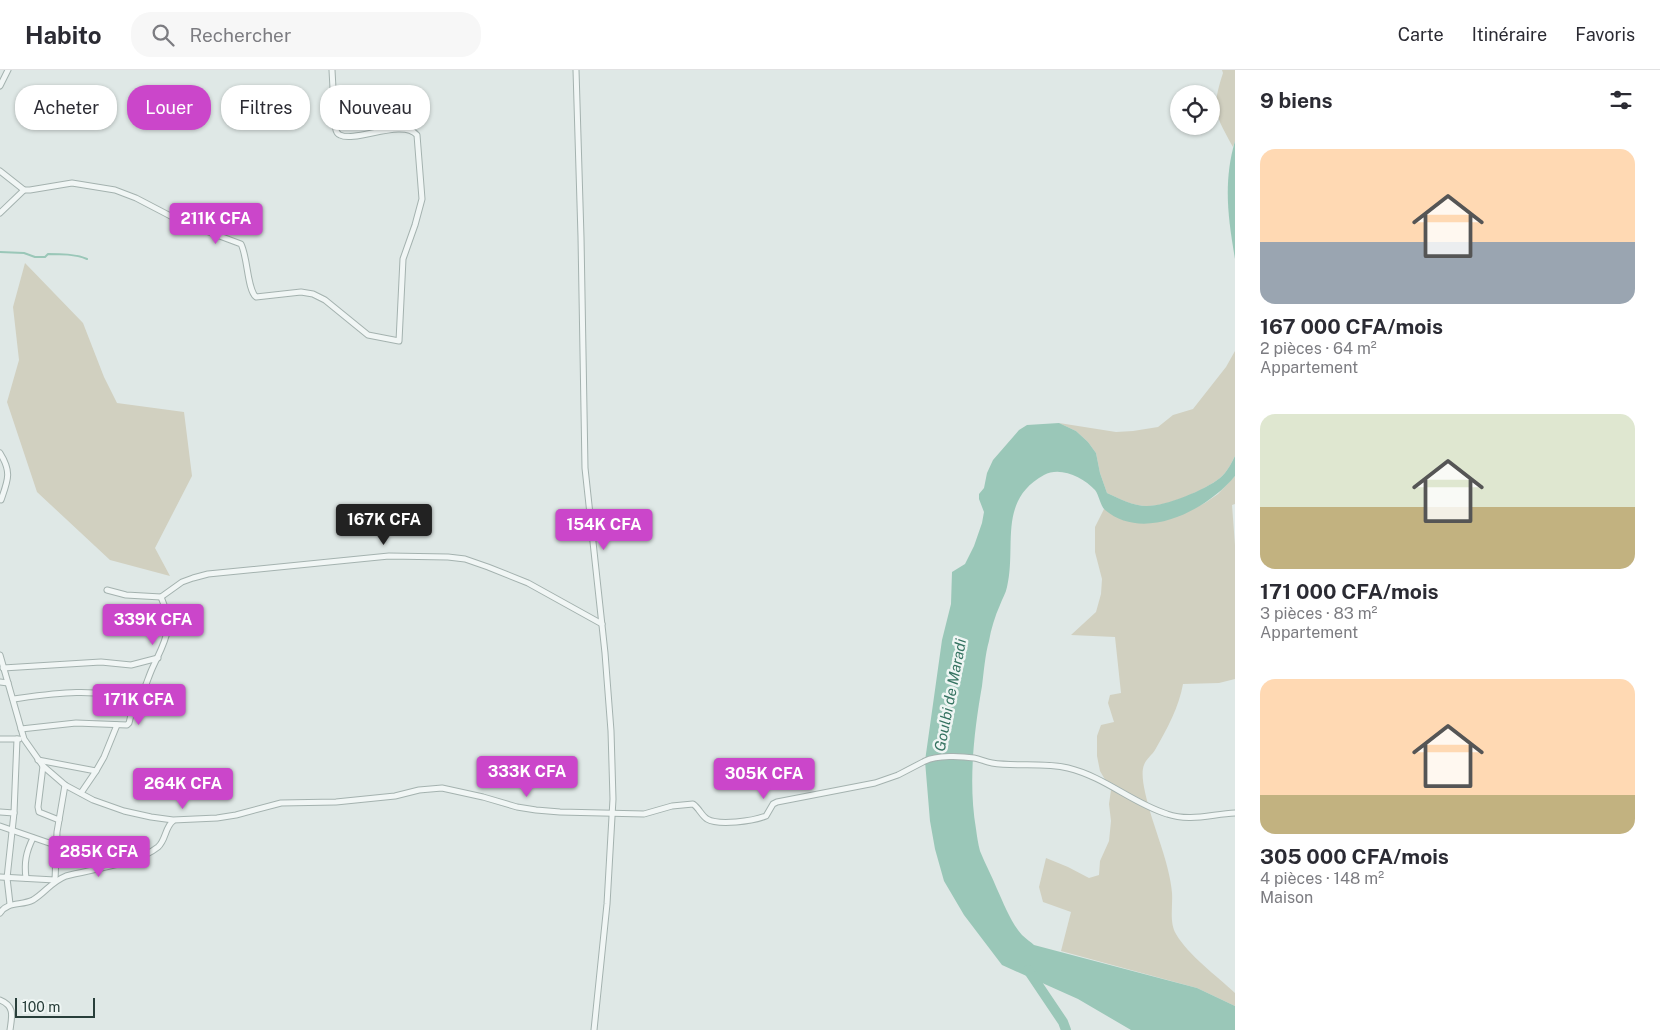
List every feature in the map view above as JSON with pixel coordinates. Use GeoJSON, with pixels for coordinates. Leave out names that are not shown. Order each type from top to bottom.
{"type":"FeatureCollection","features":[{"type":"Feature","properties":{"kind":"street"},"geometry":{"type":"LineString","coordinates":[[0,86],[8,70]]}},
{"type":"Feature","properties":{"kind":"street"},"geometry":{"type":"LineString","coordinates":[[0,171],[24,190],[72,183],[127,193],[182,222],[241,244],[251,291],[256,297],[301,292],[313,294],[325,300],[368,335],[399,341],[403,260],[414,231],[422,199],[417,135],[415,132],[399,129],[348,136],[339,135],[336,132],[335,125],[332,70]]}},
{"type":"Feature","properties":{"kind":"street"},"geometry":{"type":"LineString","coordinates":[[576,70],[586,468],[611,731],[613,813],[604,934],[594,1030]]}},
{"type":"Feature","properties":{"kind":"street"},"geometry":{"type":"LineString","coordinates":[[0,213],[24,190]]}},
{"type":"Feature","properties":{"kind":"street"},"geometry":{"type":"LineString","coordinates":[[0,453],[8,472],[8,480],[2,500],[0,499]]}},
{"type":"Feature","properties":{"kind":"street"},"geometry":{"type":"LineString","coordinates":[[107,590],[126,595],[161,597],[182,582],[208,574],[389,556],[448,557],[465,559],[528,583],[602,624]]}},
{"type":"Feature","properties":{"kind":"street"},"geometry":{"type":"LineString","coordinates":[[13,699],[76,691],[107,693],[135,699],[141,696],[166,641],[168,625],[161,597]]}},
{"type":"Feature","properties":{"kind":"street"},"geometry":{"type":"LineString","coordinates":[[0,655],[24,739],[43,766],[65,785],[93,800],[124,811],[174,820],[236,815],[281,803],[336,802],[395,796],[419,790],[442,788],[516,807],[536,810],[644,814],[672,806],[693,804],[699,808],[705,818],[711,821],[734,822],[766,816],[773,804],[777,802],[875,783],[898,776],[933,757],[974,758],[990,763],[1067,768],[1102,780],[1140,802],[1166,814],[1191,818],[1235,814]]}},
{"type":"Feature","properties":{"kind":"street"},"geometry":{"type":"LineString","coordinates":[[3,668],[101,662],[131,665],[158,658]]}},
{"type":"Feature","properties":{"kind":"street"},"geometry":{"type":"LineString","coordinates":[[0,682],[8,684]]}},
{"type":"Feature","properties":{"kind":"street"},"geometry":{"type":"LineString","coordinates":[[21,729],[76,723],[126,725],[129,724],[135,699]]}},
{"type":"Feature","properties":{"kind":"street"},"geometry":{"type":"LineString","coordinates":[[81,793],[104,757],[117,725]]}},
{"type":"Feature","properties":{"kind":"street"},"geometry":{"type":"LineString","coordinates":[[0,739],[24,739]]}},
{"type":"Feature","properties":{"kind":"street"},"geometry":{"type":"LineString","coordinates":[[10,904],[7,878],[14,813],[18,739]]}},
{"type":"Feature","properties":{"kind":"street"},"geometry":{"type":"LineString","coordinates":[[38,760],[96,771]]}},
{"type":"Feature","properties":{"kind":"street"},"geometry":{"type":"LineString","coordinates":[[43,766],[39,812],[59,820]]}},
{"type":"Feature","properties":{"kind":"street"},"geometry":{"type":"LineString","coordinates":[[55,880],[56,845],[65,785]]}},
{"type":"Feature","properties":{"kind":"street"},"geometry":{"type":"LineString","coordinates":[[0,812],[14,813]]}},
{"type":"Feature","properties":{"kind":"street"},"geometry":{"type":"LineString","coordinates":[[0,913],[4,907],[10,904],[26,903],[34,899],[55,880],[124,862],[150,851],[162,843],[169,824],[174,820]]}},
{"type":"Feature","properties":{"kind":"street"},"geometry":{"type":"LineString","coordinates":[[0,826],[56,845]]}},
{"type":"Feature","properties":{"kind":"street"},"geometry":{"type":"LineString","coordinates":[[26,878],[26,854],[33,838]]}},
{"type":"Feature","properties":{"kind":"street"},"geometry":{"type":"LineString","coordinates":[[0,877],[55,880]]}},
{"type":"Feature","properties":{"kind":"street"},"geometry":{"type":"LineString","coordinates":[[0,1000],[9,1005],[11,1009],[10,1030]]}},
{"type":"Feature","properties":{"kind":"shaded area"},"geometry":{"type":"Polygon","coordinates":[[[1222,70],[1235,70],[1235,141],[1233,147],[1220,122],[1219,85],[1223,73],[1222,70]]]}},
{"type":"Feature","properties":{"kind":"shaded area"},"geometry":{"type":"Polygon","coordinates":[[[25,263],[83,323],[104,377],[117,403],[184,412],[192,476],[155,548],[170,576],[110,560],[37,492],[7,402],[19,360],[13,307],[25,263]]]}},
{"type":"Feature","properties":{"kind":"shaded area"},"geometry":{"type":"Polygon","coordinates":[[[1235,351],[1235,456],[1229,468],[1222,476],[1195,492],[1174,501],[1155,506],[1136,505],[1107,493],[1096,453],[1076,431],[1059,423],[1116,432],[1158,427],[1173,415],[1193,409],[1226,367],[1235,351]]]}},
{"type":"Feature","properties":{"kind":"shaded area"},"geometry":{"type":"Polygon","coordinates":[[[1235,476],[1235,504],[1232,505],[1235,545],[1235,679],[1219,683],[1183,684],[1172,718],[1155,750],[1144,765],[1143,783],[1170,878],[1172,919],[1176,934],[1203,965],[1235,993],[1235,1006],[1197,988],[1061,951],[1071,912],[1043,902],[1039,887],[1046,858],[1089,878],[1099,875],[1100,861],[1109,841],[1111,790],[1100,771],[1097,756],[1097,736],[1101,725],[1114,722],[1108,703],[1110,695],[1121,693],[1115,637],[1071,635],[1096,612],[1101,594],[1102,579],[1095,552],[1095,527],[1104,509],[1126,521],[1178,516],[1205,503],[1218,494],[1235,476]]]}},
{"type":"Feature","properties":{"kind":"water"},"geometry":{"type":"Polygon","coordinates":[[[1235,141],[1235,259],[1230,229],[1228,186],[1231,156],[1235,141]]]}},
{"type":"Feature","properties":{"kind":"water","name":"Goulbi de Maradi"},"geometry":{"type":"Polygon","coordinates":[[[1059,423],[1076,431],[1088,442],[1096,453],[1107,493],[1122,500],[1147,506],[1164,503],[1195,492],[1220,478],[1227,471],[1235,456],[1235,476],[1223,489],[1192,510],[1156,523],[1138,523],[1121,519],[1105,510],[1095,490],[1090,485],[1078,477],[1064,472],[1044,475],[1029,486],[1020,498],[1014,511],[1010,571],[1006,592],[993,623],[986,652],[974,739],[972,793],[980,851],[1011,919],[1022,935],[1034,945],[1197,988],[1235,1006],[1235,1030],[1131,1030],[1078,999],[1002,965],[964,915],[944,881],[930,821],[925,761],[942,640],[951,604],[952,572],[965,564],[974,546],[984,512],[979,494],[984,488],[987,473],[993,460],[1019,430],[1027,425],[1059,423]]]}},
{"type":"Feature","properties":{"kind":"waterway"},"geometry":{"type":"LineString","coordinates":[[0,252],[24,253],[35,257],[45,257],[48,254],[68,255],[87,259]]}},
{"type":"Feature","properties":{"kind":"waterway"},"geometry":{"type":"LineString","coordinates":[[1028,970],[1063,1022],[1066,1030]]}}]}
